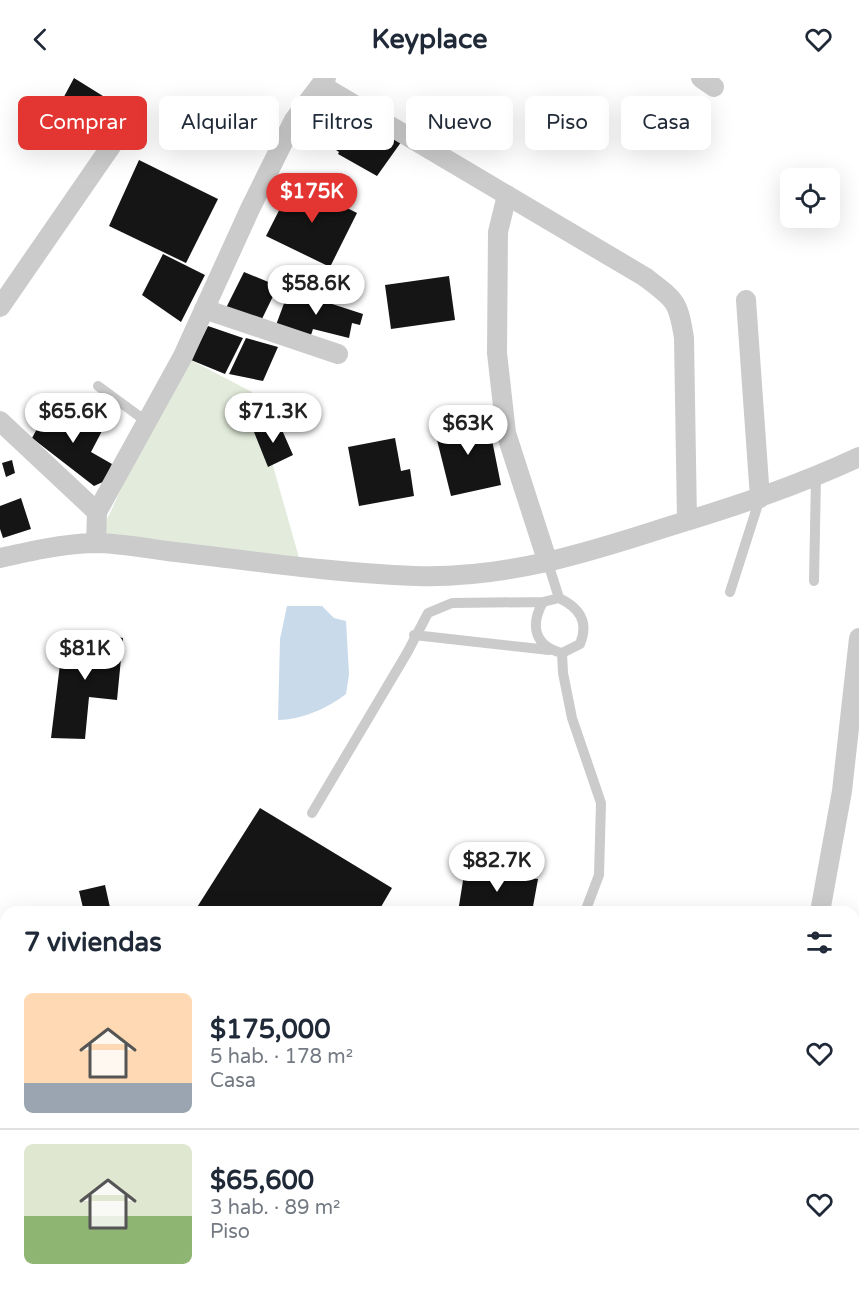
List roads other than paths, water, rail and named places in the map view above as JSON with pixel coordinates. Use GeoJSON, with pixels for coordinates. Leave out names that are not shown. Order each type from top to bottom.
{"type":"FeatureCollection","features":[{"type":"Feature","properties":{"kind":"street"},"geometry":{"type":"LineString","coordinates":[[96,543],[97,512],[150,418],[294,120],[323,82],[645,277],[674,299],[681,315],[684,338],[687,521]]}},
{"type":"Feature","properties":{"kind":"street"},"geometry":{"type":"LineString","coordinates":[[0,307],[108,150]]}},
{"type":"Feature","properties":{"kind":"street"},"geometry":{"type":"LineString","coordinates":[[507,195],[498,232],[497,353],[503,410],[506,433],[548,563]]}},
{"type":"Feature","properties":{"kind":"street"},"geometry":{"type":"LineString","coordinates":[[746,300],[760,498]]}},
{"type":"Feature","properties":{"kind":"street"},"geometry":{"type":"LineString","coordinates":[[204,309],[338,354]]}},
{"type":"Feature","properties":{"kind":"street"},"geometry":{"type":"LineString","coordinates":[[0,421],[97,512]]}},
{"type":"Feature","properties":{"kind":"street"},"geometry":{"type":"LineString","coordinates":[[0,558],[54,546],[96,543],[302,568],[407,576],[483,574],[548,563],[687,521],[760,498],[816,477],[859,457]]}},
{"type":"Feature","properties":{"kind":"street"},"geometry":{"type":"LineString","coordinates":[[821,906],[842,791],[859,638]]}},
{"type":"Feature","properties":{"kind":"lane"},"geometry":{"type":"LineString","coordinates":[[98,386],[143,419],[150,418]]}},
{"type":"Feature","properties":{"kind":"lane"},"geometry":{"type":"LineString","coordinates":[[814,581],[816,477]]}},
{"type":"Feature","properties":{"kind":"lane"},"geometry":{"type":"LineString","coordinates":[[730,592],[760,498]]}},
{"type":"Feature","properties":{"kind":"lane"},"geometry":{"type":"LineString","coordinates":[[548,563],[560,598]]}},
{"type":"Feature","properties":{"kind":"lane"},"geometry":{"type":"LineString","coordinates":[[312,813],[407,653],[414,635],[428,613],[452,603],[543,602],[560,598],[573,604],[580,612],[584,623],[579,644],[562,653],[414,635]]}},
{"type":"Feature","properties":{"kind":"lane"},"geometry":{"type":"LineString","coordinates":[[543,602],[537,614],[536,628],[540,640],[549,650]]}},
{"type":"Feature","properties":{"kind":"lane"},"geometry":{"type":"LineString","coordinates":[[562,653],[563,673],[572,718],[601,803],[599,875],[587,906]]}},
{"type":"Feature","properties":{"kind":"water"},"geometry":{"type":"Polygon","coordinates":[[[287,606],[322,606],[334,618],[346,621],[349,674],[346,694],[339,699],[305,715],[278,720],[280,639],[287,606]]]}}]}
